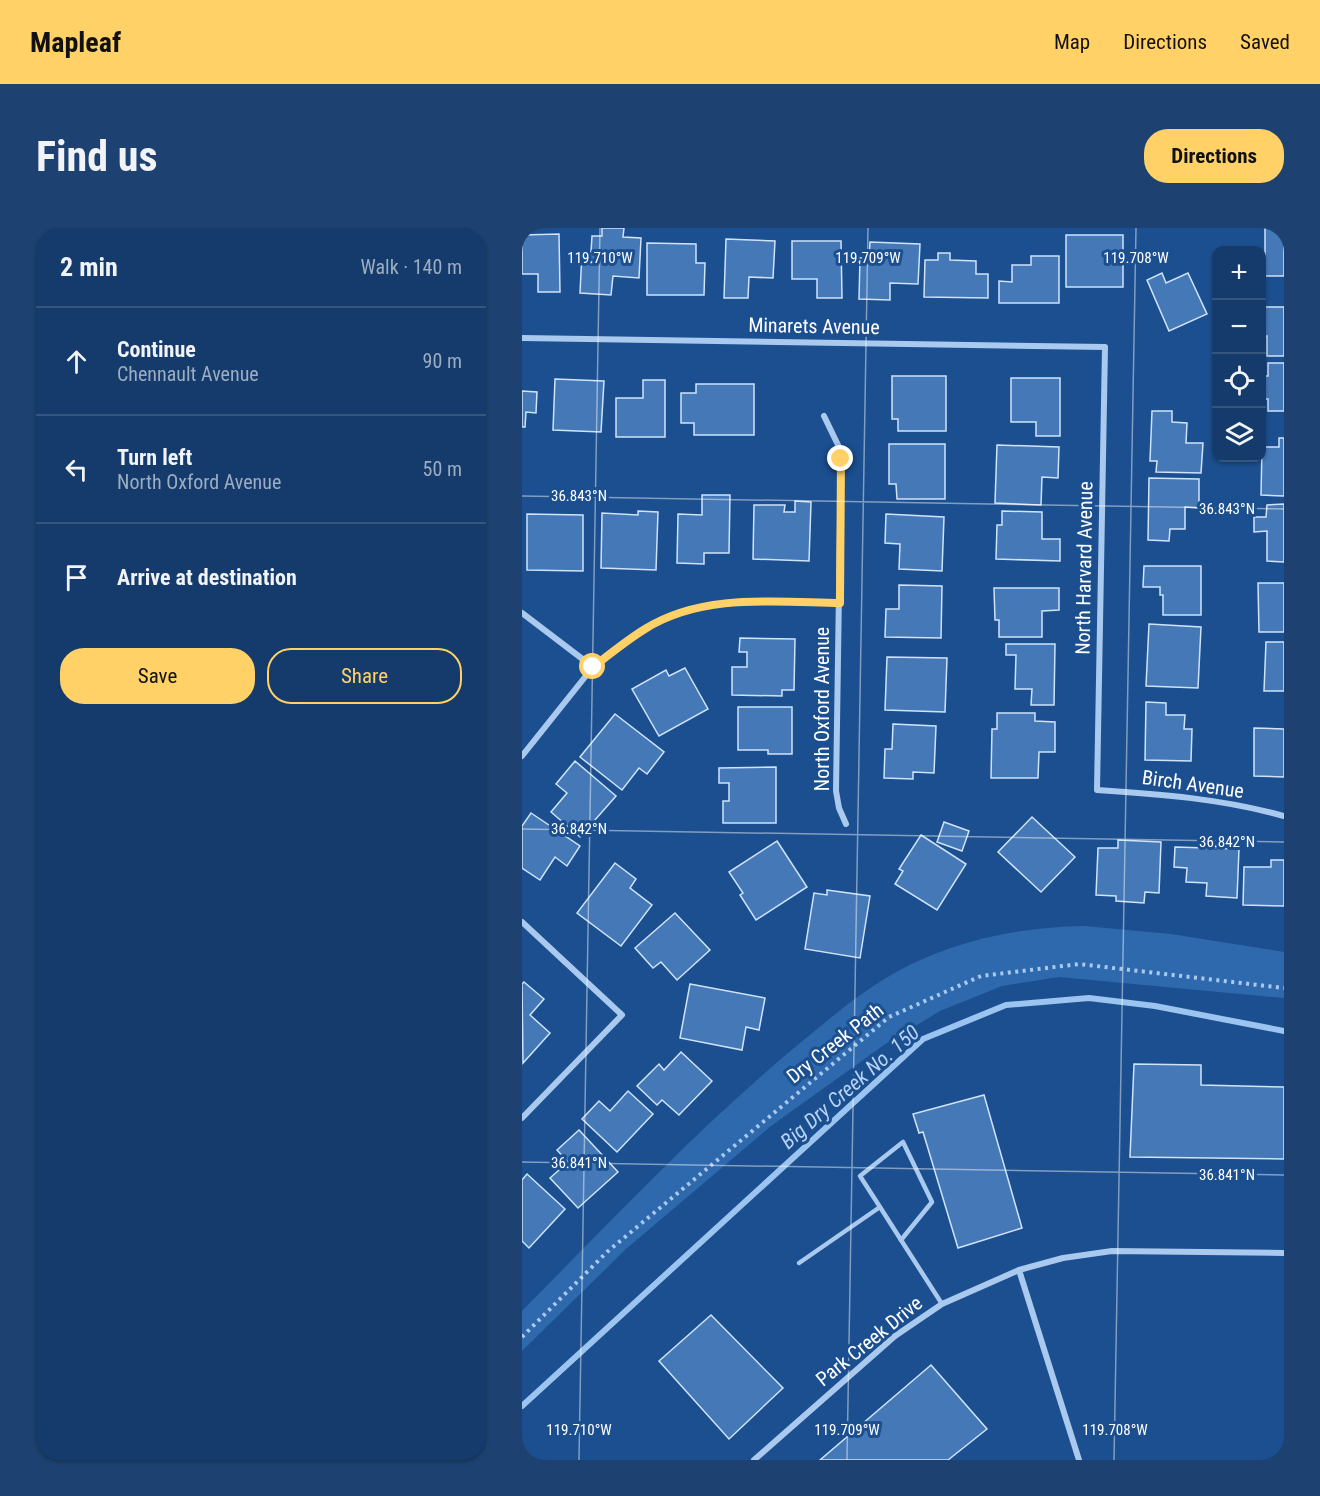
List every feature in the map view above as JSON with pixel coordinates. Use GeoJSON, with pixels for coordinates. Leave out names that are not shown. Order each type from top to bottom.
{"type":"FeatureCollection","features":[{"type":"Feature","properties":{"kind":"street","name":"Minarets Avenue"},"geometry":{"type":"LineString","coordinates":[[522,338],[1104,347]]}},
{"type":"Feature","properties":{"kind":"street","name":"North Harvard Avenue"},"geometry":{"type":"LineString","coordinates":[[1097,790],[1104,347]]}},
{"type":"Feature","properties":{"kind":"street","name":"North Oxford Avenue"},"geometry":{"type":"LineString","coordinates":[[824,416],[839,447],[841,459],[836,791],[839,808],[846,824]]}},
{"type":"Feature","properties":{"kind":"street"},"geometry":{"type":"LineString","coordinates":[[522,756],[593,667],[646,628],[686,611],[735,602],[840,603]]}},
{"type":"Feature","properties":{"kind":"street"},"geometry":{"type":"LineString","coordinates":[[522,613],[593,667]]}},
{"type":"Feature","properties":{"kind":"street","name":"Birch Avenue"},"geometry":{"type":"LineString","coordinates":[[1097,790],[1194,798],[1284,816]]}},
{"type":"Feature","properties":{"kind":"street"},"geometry":{"type":"LineString","coordinates":[[522,922],[622,1015],[522,1118]]}},
{"type":"Feature","properties":{"kind":"street","name":"Park Creek Drive"},"geometry":{"type":"LineString","coordinates":[[754,1460],[895,1336],[942,1304],[1019,1270],[1063,1258],[1112,1251],[1284,1252]]}},
{"type":"Feature","properties":{"kind":"street"},"geometry":{"type":"LineString","coordinates":[[1019,1270],[1079,1460]]}},
{"type":"Feature","properties":{"kind":"lane"},"geometry":{"type":"LineString","coordinates":[[901,1240],[932,1202],[903,1142],[860,1176],[880,1207],[901,1240],[942,1304]]}},
{"type":"Feature","properties":{"kind":"lane"},"geometry":{"type":"LineString","coordinates":[[799,1263],[880,1207]]}},
{"type":"Feature","properties":{"kind":"path","name":"Dry Creek Path"},"geometry":{"type":"LineString","coordinates":[[522,1337],[607,1252],[889,1017],[981,976],[1079,964],[1284,988]]}},
{"type":"Feature","properties":{"kind":"shaded area"},"geometry":{"type":"Polygon","coordinates":[[[1084,926],[1171,934],[1284,952],[1284,998],[1059,977],[1002,986],[940,1011],[884,1045],[771,1126],[626,1249],[522,1351],[522,1311],[655,1176],[723,1111],[794,1048],[856,998],[889,976],[944,950],[1003,934],[1043,928],[1084,926]]]}},
{"type":"Feature","properties":{"kind":"building"},"geometry":{"type":"Polygon","coordinates":[[[602,228],[624,228],[623,237],[641,238],[639,278],[613,276],[611,295],[580,293],[582,252],[591,252],[592,236],[602,236],[602,228]]]}},
{"type":"Feature","properties":{"kind":"building"},"geometry":{"type":"Polygon","coordinates":[[[1265,228],[1284,228],[1284,276],[1266,276],[1265,228]]]}},
{"type":"Feature","properties":{"kind":"building"},"geometry":{"type":"Polygon","coordinates":[[[559,234],[560,292],[538,292],[538,274],[522,274],[522,235],[559,234]]]}},
{"type":"Feature","properties":{"kind":"building"},"geometry":{"type":"Polygon","coordinates":[[[1066,235],[1123,235],[1123,287],[1066,287],[1066,235]]]}},
{"type":"Feature","properties":{"kind":"building"},"geometry":{"type":"Polygon","coordinates":[[[726,239],[775,241],[773,278],[749,277],[748,298],[724,298],[726,239]]]}},
{"type":"Feature","properties":{"kind":"building"},"geometry":{"type":"Polygon","coordinates":[[[792,241],[841,241],[842,298],[817,298],[817,279],[792,279],[792,241]]]}},
{"type":"Feature","properties":{"kind":"building"},"geometry":{"type":"Polygon","coordinates":[[[870,242],[920,244],[918,284],[890,283],[890,300],[859,299],[860,258],[869,258],[870,242]]]}},
{"type":"Feature","properties":{"kind":"building"},"geometry":{"type":"Polygon","coordinates":[[[647,243],[696,244],[696,263],[705,263],[704,295],[647,295],[647,243]]]}},
{"type":"Feature","properties":{"kind":"building"},"geometry":{"type":"Polygon","coordinates":[[[938,253],[950,253],[950,260],[976,261],[976,274],[988,274],[988,298],[924,297],[925,260],[938,260],[938,253]]]}},
{"type":"Feature","properties":{"kind":"building"},"geometry":{"type":"Polygon","coordinates":[[[1031,256],[1059,256],[1059,303],[999,303],[999,281],[1012,282],[1012,265],[1031,265],[1031,256]]]}},
{"type":"Feature","properties":{"kind":"building"},"geometry":{"type":"Polygon","coordinates":[[[1162,273],[1166,283],[1188,273],[1207,314],[1169,331],[1147,280],[1162,273]]]}},
{"type":"Feature","properties":{"kind":"building"},"geometry":{"type":"Polygon","coordinates":[[[1266,307],[1284,307],[1284,356],[1267,356],[1266,307]]]}},
{"type":"Feature","properties":{"kind":"building"},"geometry":{"type":"Polygon","coordinates":[[[1268,363],[1284,363],[1284,411],[1268,411],[1266,376],[1268,376],[1268,363]]]}},
{"type":"Feature","properties":{"kind":"building"},"geometry":{"type":"Polygon","coordinates":[[[892,376],[946,376],[946,431],[898,431],[898,419],[892,419],[892,376]]]}},
{"type":"Feature","properties":{"kind":"building"},"geometry":{"type":"Polygon","coordinates":[[[1011,378],[1060,378],[1060,436],[1036,436],[1036,422],[1011,422],[1011,378]]]}},
{"type":"Feature","properties":{"kind":"building"},"geometry":{"type":"Polygon","coordinates":[[[555,379],[604,381],[601,432],[553,430],[555,379]]]}},
{"type":"Feature","properties":{"kind":"building"},"geometry":{"type":"Polygon","coordinates":[[[643,380],[665,380],[665,437],[616,437],[616,398],[643,398],[643,380]]]}},
{"type":"Feature","properties":{"kind":"building"},"geometry":{"type":"Polygon","coordinates":[[[696,384],[754,384],[754,435],[694,435],[694,423],[681,423],[681,393],[696,393],[696,384]]]}},
{"type":"Feature","properties":{"kind":"building"},"geometry":{"type":"Polygon","coordinates":[[[522,391],[537,392],[536,413],[526,412],[525,427],[522,427],[522,391]]]}},
{"type":"Feature","properties":{"kind":"building"},"geometry":{"type":"Polygon","coordinates":[[[1152,411],[1172,411],[1172,422],[1187,423],[1186,443],[1203,443],[1201,473],[1156,472],[1157,461],[1150,461],[1152,411]]]}},
{"type":"Feature","properties":{"kind":"building"},"geometry":{"type":"Polygon","coordinates":[[[1279,438],[1284,438],[1284,496],[1261,495],[1262,462],[1266,462],[1266,447],[1279,447],[1279,438]]]}},
{"type":"Feature","properties":{"kind":"building"},"geometry":{"type":"Polygon","coordinates":[[[889,444],[945,444],[945,499],[897,499],[896,484],[889,484],[889,444]]]}},
{"type":"Feature","properties":{"kind":"building"},"geometry":{"type":"Polygon","coordinates":[[[997,445],[1059,447],[1058,478],[1042,477],[1041,505],[995,503],[997,445]]]}},
{"type":"Feature","properties":{"kind":"building"},"geometry":{"type":"Polygon","coordinates":[[[1149,478],[1199,479],[1199,508],[1185,507],[1185,529],[1170,529],[1169,541],[1148,540],[1149,478]]]}},
{"type":"Feature","properties":{"kind":"building"},"geometry":{"type":"Polygon","coordinates":[[[702,495],[730,495],[729,553],[704,553],[704,564],[677,563],[678,514],[702,515],[702,495]]]}},
{"type":"Feature","properties":{"kind":"building"},"geometry":{"type":"Polygon","coordinates":[[[795,501],[811,502],[809,561],[753,559],[754,505],[785,505],[784,512],[795,512],[795,501]]]}},
{"type":"Feature","properties":{"kind":"building"},"geometry":{"type":"Polygon","coordinates":[[[1284,504],[1284,562],[1267,561],[1267,531],[1254,532],[1254,517],[1266,517],[1267,505],[1284,504]]]}},
{"type":"Feature","properties":{"kind":"building"},"geometry":{"type":"Polygon","coordinates":[[[638,511],[658,512],[656,570],[601,568],[602,513],[638,515],[638,511]]]}},
{"type":"Feature","properties":{"kind":"building"},"geometry":{"type":"Polygon","coordinates":[[[1002,511],[1042,512],[1042,539],[1060,539],[1060,561],[996,559],[997,525],[1002,525],[1002,511]]]}},
{"type":"Feature","properties":{"kind":"building"},"geometry":{"type":"Polygon","coordinates":[[[527,514],[583,515],[583,571],[527,570],[527,514]]]}},
{"type":"Feature","properties":{"kind":"building"},"geometry":{"type":"Polygon","coordinates":[[[886,514],[944,517],[942,571],[899,569],[900,544],[885,543],[886,514]]]}},
{"type":"Feature","properties":{"kind":"building"},"geometry":{"type":"Polygon","coordinates":[[[1144,566],[1201,566],[1201,615],[1163,615],[1163,595],[1160,595],[1160,587],[1143,587],[1144,566]]]}},
{"type":"Feature","properties":{"kind":"building"},"geometry":{"type":"Polygon","coordinates":[[[1258,583],[1284,583],[1284,632],[1259,632],[1258,583]]]}},
{"type":"Feature","properties":{"kind":"building"},"geometry":{"type":"Polygon","coordinates":[[[899,585],[942,586],[941,638],[885,637],[886,609],[899,609],[899,585]]]}},
{"type":"Feature","properties":{"kind":"building"},"geometry":{"type":"Polygon","coordinates":[[[994,588],[1059,588],[1059,610],[1042,611],[1042,637],[999,637],[999,620],[995,620],[994,588]]]}},
{"type":"Feature","properties":{"kind":"building"},"geometry":{"type":"Polygon","coordinates":[[[1149,624],[1201,627],[1198,688],[1146,686],[1149,624]]]}},
{"type":"Feature","properties":{"kind":"building"},"geometry":{"type":"Polygon","coordinates":[[[740,638],[795,639],[794,690],[782,690],[782,696],[732,695],[732,667],[747,667],[747,652],[739,652],[740,638]]]}},
{"type":"Feature","properties":{"kind":"building"},"geometry":{"type":"Polygon","coordinates":[[[1266,642],[1284,642],[1284,691],[1264,691],[1266,642]]]}},
{"type":"Feature","properties":{"kind":"building"},"geometry":{"type":"Polygon","coordinates":[[[1006,644],[1055,644],[1054,705],[1031,705],[1032,689],[1015,689],[1016,655],[1006,655],[1006,644]]]}},
{"type":"Feature","properties":{"kind":"building"},"geometry":{"type":"Polygon","coordinates":[[[887,657],[947,658],[945,712],[885,710],[887,657]]]}},
{"type":"Feature","properties":{"kind":"building"},"geometry":{"type":"Polygon","coordinates":[[[685,668],[708,709],[659,736],[632,689],[666,670],[669,676],[685,668]]]}},
{"type":"Feature","properties":{"kind":"building"},"geometry":{"type":"Polygon","coordinates":[[[1146,702],[1166,703],[1166,715],[1185,715],[1184,729],[1192,729],[1191,761],[1145,760],[1146,702]]]}},
{"type":"Feature","properties":{"kind":"building"},"geometry":{"type":"Polygon","coordinates":[[[738,707],[792,707],[792,754],[768,754],[768,750],[738,750],[738,707]]]}},
{"type":"Feature","properties":{"kind":"building"},"geometry":{"type":"Polygon","coordinates":[[[997,713],[1035,713],[1035,721],[1055,722],[1055,752],[1039,752],[1038,778],[991,778],[992,729],[997,729],[997,713]]]}},
{"type":"Feature","properties":{"kind":"building"},"geometry":{"type":"Polygon","coordinates":[[[615,714],[664,752],[647,774],[639,768],[622,790],[580,757],[615,714]]]}},
{"type":"Feature","properties":{"kind":"building"},"geometry":{"type":"Polygon","coordinates":[[[893,724],[936,726],[934,773],[913,772],[913,779],[884,778],[885,749],[892,749],[893,724]]]}},
{"type":"Feature","properties":{"kind":"building"},"geometry":{"type":"Polygon","coordinates":[[[1254,728],[1284,729],[1284,777],[1254,776],[1254,728]]]}},
{"type":"Feature","properties":{"kind":"building"},"geometry":{"type":"Polygon","coordinates":[[[575,761],[616,796],[580,837],[551,812],[567,793],[556,784],[575,761]]]}},
{"type":"Feature","properties":{"kind":"building"},"geometry":{"type":"Polygon","coordinates":[[[776,767],[776,823],[723,823],[723,801],[729,801],[729,783],[719,783],[719,768],[776,767]]]}},
{"type":"Feature","properties":{"kind":"building"},"geometry":{"type":"Polygon","coordinates":[[[531,813],[580,846],[567,866],[555,857],[540,880],[522,868],[522,826],[531,813]]]}},
{"type":"Feature","properties":{"kind":"building"},"geometry":{"type":"Polygon","coordinates":[[[1032,817],[1075,857],[1041,892],[998,852],[1032,817]]]}},
{"type":"Feature","properties":{"kind":"building"},"geometry":{"type":"Polygon","coordinates":[[[944,822],[969,831],[962,851],[937,842],[944,822]]]}},
{"type":"Feature","properties":{"kind":"building"},"geometry":{"type":"Polygon","coordinates":[[[921,835],[966,864],[937,910],[895,884],[903,871],[899,869],[921,835]]]}},
{"type":"Feature","properties":{"kind":"building"},"geometry":{"type":"Polygon","coordinates":[[[1118,840],[1161,842],[1159,893],[1145,892],[1144,903],[1116,901],[1116,896],[1096,895],[1098,848],[1118,848],[1118,840]]]}},
{"type":"Feature","properties":{"kind":"building"},"geometry":{"type":"Polygon","coordinates":[[[777,841],[807,887],[756,920],[740,895],[743,893],[729,872],[777,841]]]}},
{"type":"Feature","properties":{"kind":"building"},"geometry":{"type":"Polygon","coordinates":[[[1175,847],[1239,849],[1237,898],[1206,896],[1207,883],[1186,882],[1187,868],[1174,867],[1175,847]]]}},
{"type":"Feature","properties":{"kind":"building"},"geometry":{"type":"Polygon","coordinates":[[[1271,860],[1284,860],[1284,906],[1243,905],[1244,867],[1271,867],[1271,860]]]}},
{"type":"Feature","properties":{"kind":"building"},"geometry":{"type":"Polygon","coordinates":[[[615,863],[636,879],[630,888],[652,905],[621,946],[577,913],[615,863]]]}},
{"type":"Feature","properties":{"kind":"building"},"geometry":{"type":"Polygon","coordinates":[[[827,890],[870,896],[860,958],[805,949],[814,893],[827,895],[827,890]]]}},
{"type":"Feature","properties":{"kind":"building"},"geometry":{"type":"Polygon","coordinates":[[[675,913],[710,950],[677,980],[661,962],[653,968],[635,948],[675,913]]]}},
{"type":"Feature","properties":{"kind":"building"},"geometry":{"type":"Polygon","coordinates":[[[524,982],[544,999],[530,1015],[550,1033],[523,1063],[522,984],[524,982]]]}},
{"type":"Feature","properties":{"kind":"building"},"geometry":{"type":"Polygon","coordinates":[[[690,984],[765,998],[759,1030],[746,1027],[742,1050],[680,1038],[690,984]]]}},
{"type":"Feature","properties":{"kind":"building"},"geometry":{"type":"Polygon","coordinates":[[[681,1052],[712,1081],[679,1115],[662,1100],[657,1105],[637,1086],[659,1064],[664,1070],[681,1052]]]}},
{"type":"Feature","properties":{"kind":"building"},"geometry":{"type":"Polygon","coordinates":[[[1134,1064],[1201,1065],[1201,1085],[1284,1087],[1284,1159],[1130,1157],[1134,1064]]]}},
{"type":"Feature","properties":{"kind":"building"},"geometry":{"type":"Polygon","coordinates":[[[628,1091],[653,1114],[617,1152],[582,1119],[599,1101],[610,1111],[628,1091]]]}},
{"type":"Feature","properties":{"kind":"building"},"geometry":{"type":"Polygon","coordinates":[[[984,1095],[1022,1228],[958,1248],[923,1132],[919,1133],[913,1114],[984,1095]]]}},
{"type":"Feature","properties":{"kind":"building"},"geometry":{"type":"Polygon","coordinates":[[[579,1130],[618,1172],[578,1208],[550,1178],[568,1162],[557,1150],[579,1130]]]}},
{"type":"Feature","properties":{"kind":"building"},"geometry":{"type":"Polygon","coordinates":[[[527,1174],[565,1209],[529,1248],[522,1241],[522,1180],[527,1174]]]}},
{"type":"Feature","properties":{"kind":"building"},"geometry":{"type":"Polygon","coordinates":[[[711,1315],[783,1388],[729,1439],[659,1361],[711,1315]]]}},
{"type":"Feature","properties":{"kind":"building"},"geometry":{"type":"Polygon","coordinates":[[[931,1365],[987,1429],[948,1460],[820,1460],[931,1365]]]}},
{"type":"Feature","properties":{"kind":"waterway","name":"Big Dry Creek No. 150"},"geometry":{"type":"LineString","coordinates":[[522,1406],[923,1039],[1006,1005],[1089,998],[1155,1006],[1284,1031]]}},
{"type":"Feature","properties":{"kind":"route"},"geometry":{"type":"LineString","coordinates":[[593,667],[646,628],[676,614],[735,602],[840,603],[841,459]]}}]}
